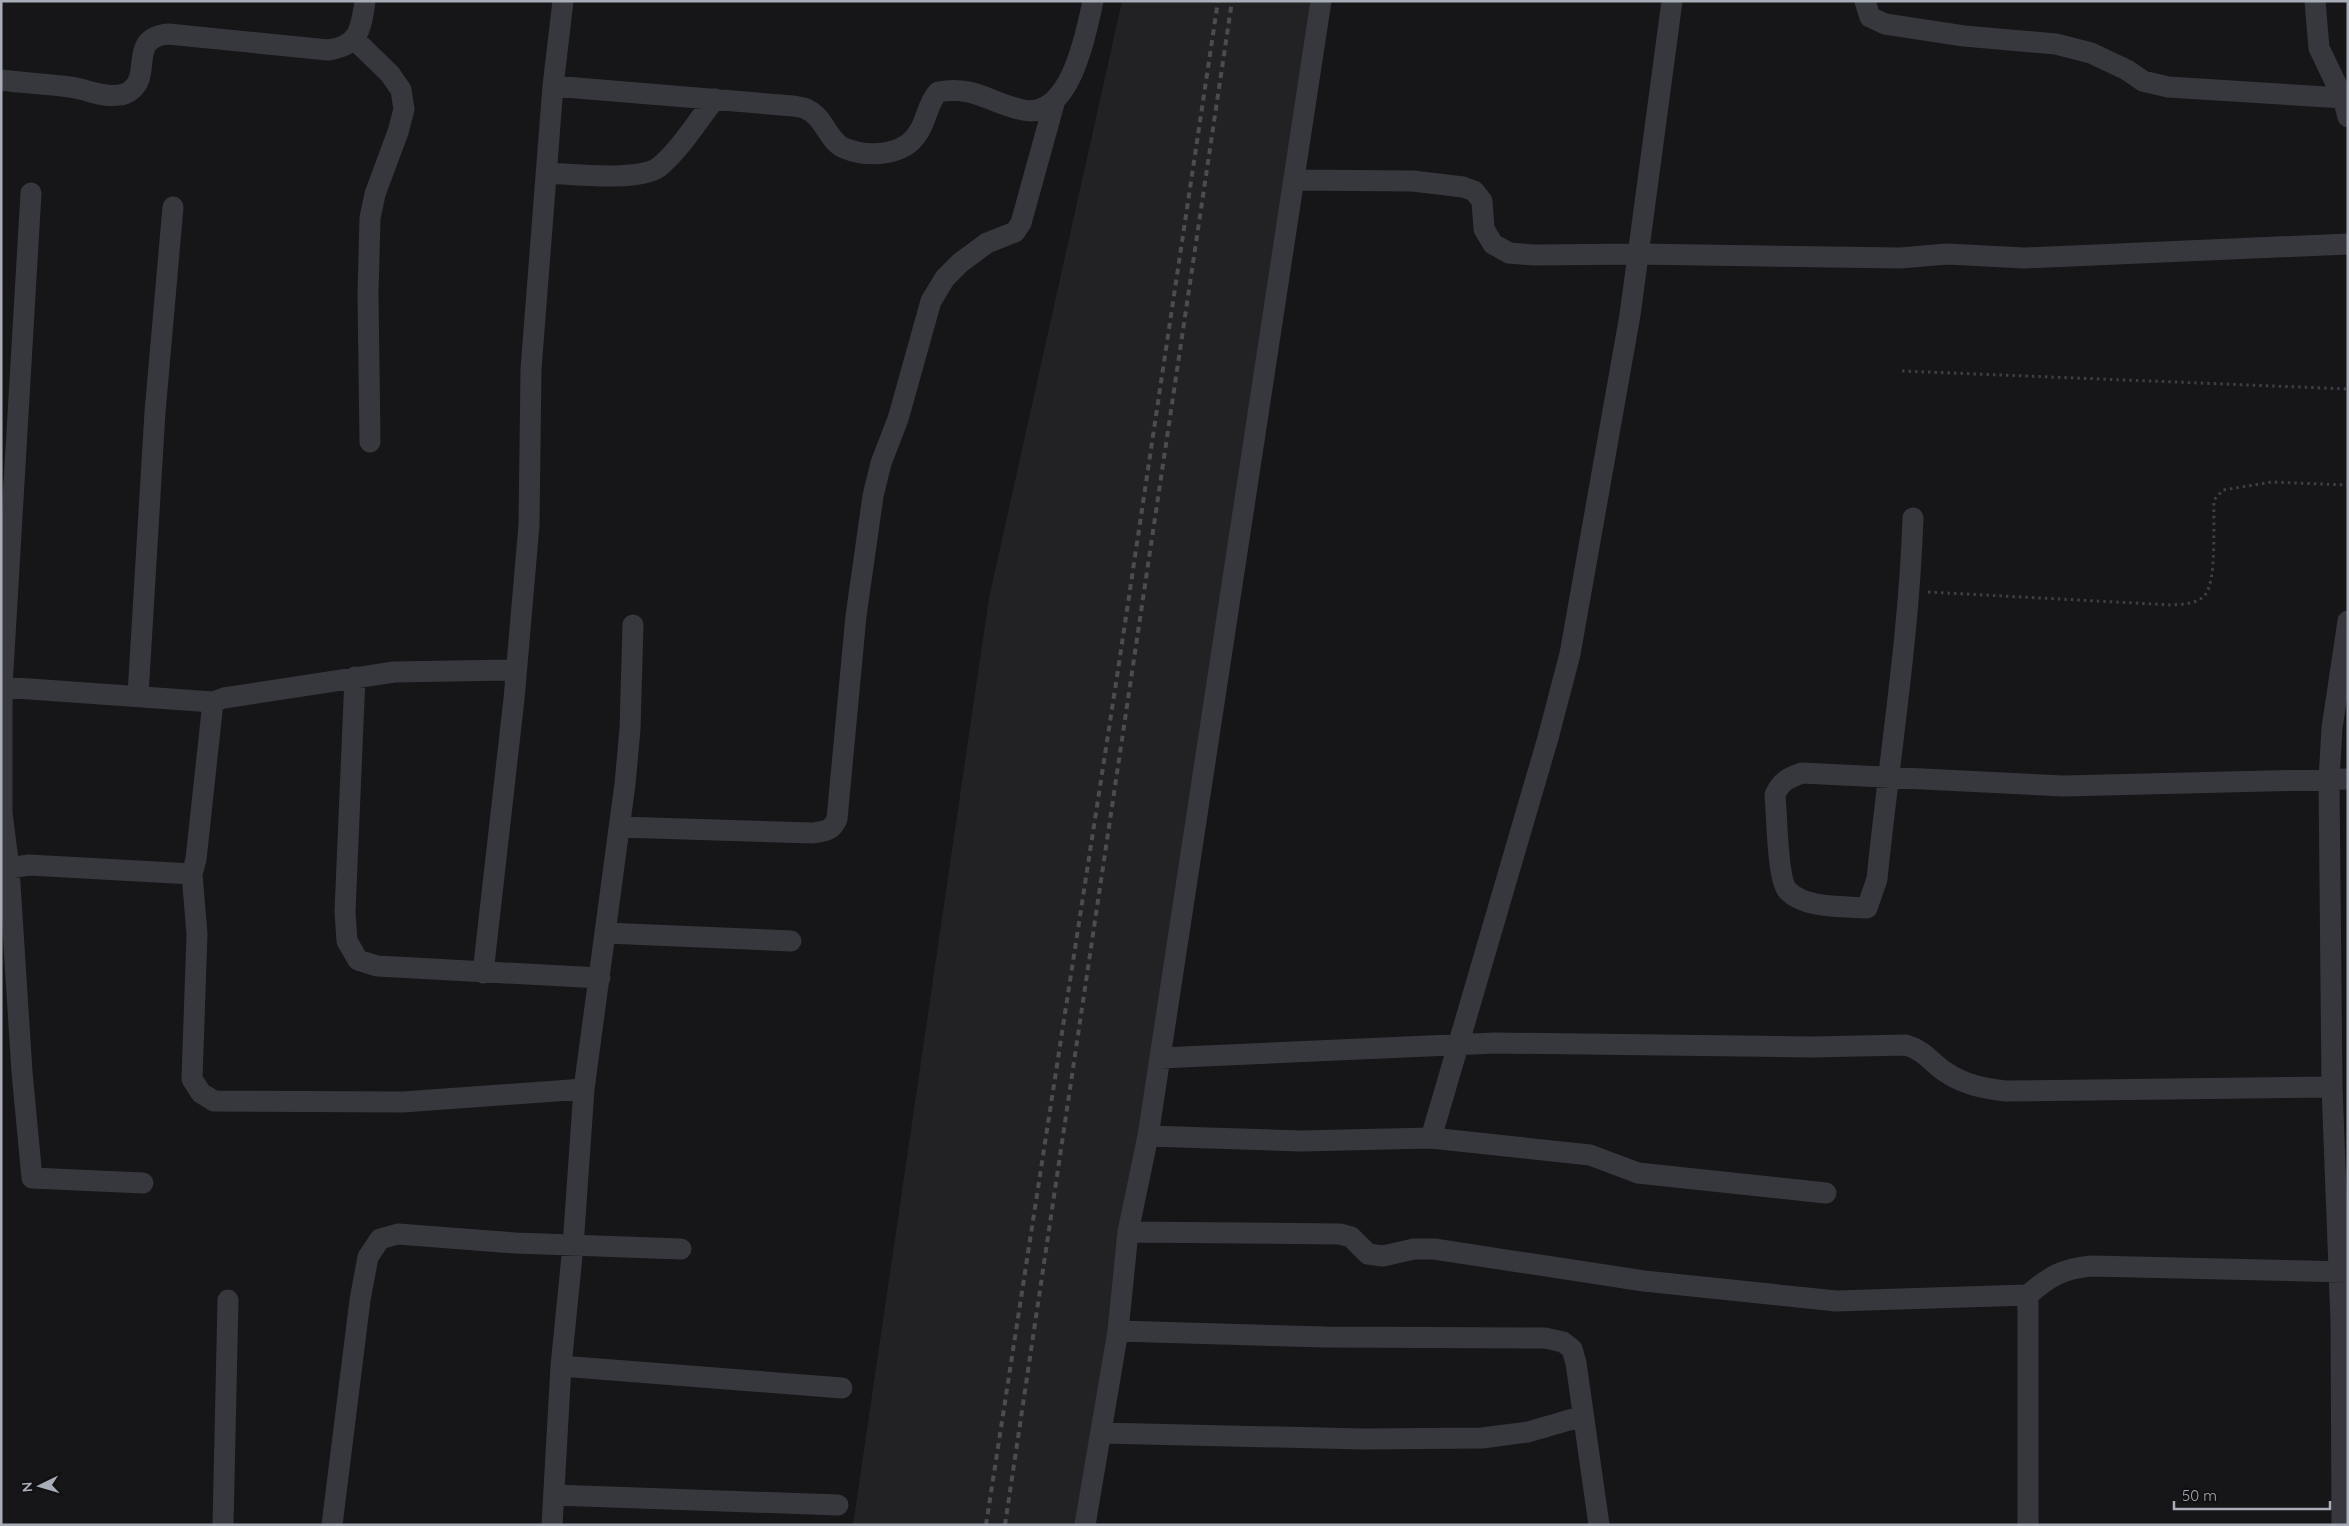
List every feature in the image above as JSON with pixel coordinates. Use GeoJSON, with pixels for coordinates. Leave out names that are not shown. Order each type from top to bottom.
{"type":"FeatureCollection","features":[{"type":"Feature","properties":{"kind":"street"},"geometry":{"type":"LineString","coordinates":[[1,80],[72,87],[98,94],[119,96],[131,91],[139,81],[141,62],[147,43],[156,35],[168,34],[328,50],[343,48],[354,39],[361,26],[365,1]]}},
{"type":"Feature","properties":{"kind":"street"},"geometry":{"type":"LineString","coordinates":[[483,973],[514,699],[529,525],[531,369],[553,86],[563,1]]}},
{"type":"Feature","properties":{"kind":"street"},"geometry":{"type":"LineString","coordinates":[[620,827],[813,832],[826,831],[833,828],[837,819],[856,616],[873,496],[898,419],[930,301],[945,278],[960,263],[987,243],[1015,232],[1021,223],[1055,100],[1068,83],[1079,56],[1093,1]]}},
{"type":"Feature","properties":{"kind":"street"},"geometry":{"type":"LineString","coordinates":[[1085,1525],[1118,1331],[1128,1232],[1148,1136],[1321,1]]}},
{"type":"Feature","properties":{"kind":"street"},"geometry":{"type":"LineString","coordinates":[[1431,1138],[1548,738],[1570,654],[1616,398],[1638,254],[1672,1]]}},
{"type":"Feature","properties":{"kind":"street"},"geometry":{"type":"LineString","coordinates":[[1865,1],[1870,17],[1885,24],[1964,36],[2056,44],[2091,53],[2127,70],[2143,81],[2168,87],[2345,108]]}},
{"type":"Feature","properties":{"kind":"street"},"geometry":{"type":"LineString","coordinates":[[2315,1],[2319,48],[2345,108]]}},
{"type":"Feature","properties":{"kind":"street"},"geometry":{"type":"LineString","coordinates":[[354,39],[390,74],[401,90],[404,108],[398,132],[375,194],[370,218],[368,294],[370,442]]}},
{"type":"Feature","properties":{"kind":"street"},"geometry":{"type":"LineString","coordinates":[[553,86],[793,106],[809,110],[820,120],[830,137],[844,148],[863,152],[888,153],[905,147],[918,134],[931,100],[938,92],[968,90],[1023,110],[1038,110],[1055,100]]}},
{"type":"Feature","properties":{"kind":"street"},"geometry":{"type":"LineString","coordinates":[[546,173],[629,176],[658,168],[674,152],[715,99]]}},
{"type":"Feature","properties":{"kind":"street"},"geometry":{"type":"LineString","coordinates":[[1294,180],[1413,181],[1463,187],[1474,191],[1482,201],[1484,229],[1493,244],[1510,252],[1534,255],[1638,254],[1900,258],[1947,254],[2024,258],[2348,244]]}},
{"type":"Feature","properties":{"kind":"street"},"geometry":{"type":"LineString","coordinates":[[31,193],[2,687],[2,813],[10,868],[11,1037],[32,1178],[143,1183]]}},
{"type":"Feature","properties":{"kind":"street"},"geometry":{"type":"LineString","coordinates":[[138,695],[154,430],[173,208]]}},
{"type":"Feature","properties":{"kind":"street"},"geometry":{"type":"LineString","coordinates":[[1913,518],[1910,591],[1887,776],[1877,878],[1867,908],[1817,904],[1799,898],[1786,890],[1781,875],[1775,795],[1779,785],[1788,778],[1802,773],[1887,776],[2064,786],[2339,780]]}},
{"type":"Feature","properties":{"kind":"street"},"geometry":{"type":"LineString","coordinates":[[2342,1525],[2344,1272],[2332,1087],[2339,780],[2332,728],[2348,620]]}},
{"type":"Feature","properties":{"kind":"street"},"geometry":{"type":"LineString","coordinates":[[552,1525],[561,1366],[574,1246],[584,1089],[620,827],[630,729],[633,625]]}},
{"type":"Feature","properties":{"kind":"street"},"geometry":{"type":"LineString","coordinates":[[2,687],[138,695],[213,702],[224,698],[354,676],[394,672],[516,670]]}},
{"type":"Feature","properties":{"kind":"street"},"geometry":{"type":"LineString","coordinates":[[354,676],[345,912],[347,941],[358,960],[377,966],[600,978]]}},
{"type":"Feature","properties":{"kind":"street"},"geometry":{"type":"LineString","coordinates":[[213,702],[196,859],[192,874],[197,934],[192,1079],[201,1093],[214,1101],[403,1102],[584,1089]]}},
{"type":"Feature","properties":{"kind":"street"},"geometry":{"type":"LineString","coordinates":[[10,868],[29,865],[192,874]]}},
{"type":"Feature","properties":{"kind":"street"},"geometry":{"type":"LineString","coordinates":[[606,933],[791,941]]}},
{"type":"Feature","properties":{"kind":"street"},"geometry":{"type":"LineString","coordinates":[[1160,1058],[1495,1043],[1811,1047],[1906,1045],[1920,1049],[1947,1073],[1962,1081],[1975,1086],[2006,1091],[2332,1087]]}},
{"type":"Feature","properties":{"kind":"street"},"geometry":{"type":"LineString","coordinates":[[1148,1136],[1301,1141],[1431,1138],[1590,1155],[1638,1173],[1826,1193]]}},
{"type":"Feature","properties":{"kind":"street"},"geometry":{"type":"LineString","coordinates":[[1128,1232],[1340,1234],[1351,1238],[1368,1254],[1375,1255],[1394,1255],[1414,1248],[1434,1249],[1644,1281],[1836,1301],[2028,1295],[2048,1278],[2070,1268],[2091,1266],[2344,1272]]}},
{"type":"Feature","properties":{"kind":"street"},"geometry":{"type":"LineString","coordinates":[[332,1525],[360,1300],[368,1256],[380,1239],[405,1234],[468,1241],[681,1249]]}},
{"type":"Feature","properties":{"kind":"street"},"geometry":{"type":"LineString","coordinates":[[2028,1295],[2028,1525]]}},
{"type":"Feature","properties":{"kind":"street"},"geometry":{"type":"LineString","coordinates":[[223,1525],[228,1300]]}},
{"type":"Feature","properties":{"kind":"street"},"geometry":{"type":"LineString","coordinates":[[1118,1331],[1326,1337],[1520,1337],[1563,1342],[1572,1349],[1576,1363],[1600,1525]]}},
{"type":"Feature","properties":{"kind":"street"},"geometry":{"type":"LineString","coordinates":[[561,1366],[842,1388]]}},
{"type":"Feature","properties":{"kind":"street"},"geometry":{"type":"LineString","coordinates":[[1101,1433],[1364,1439],[1482,1438],[1528,1432],[1583,1416]]}},
{"type":"Feature","properties":{"kind":"street"},"geometry":{"type":"LineString","coordinates":[[554,1495],[838,1505]]}},
{"type":"Feature","properties":{"kind":"path"},"geometry":{"type":"LineString","coordinates":[[1902,371],[2348,390]]}},
{"type":"Feature","properties":{"kind":"path"},"geometry":{"type":"LineString","coordinates":[[1910,591],[2172,605],[2192,603],[2205,596],[2211,582],[2214,500],[2223,490],[2272,482],[2348,484]]}},
{"type":"Feature","properties":{"kind":"shaded area"},"geometry":{"type":"Polygon","coordinates":[[[1122,1],[1319,1],[1082,1525],[853,1525],[989,598],[1122,1]]]}},
{"type":"Feature","properties":{"kind":"railway"},"geometry":{"type":"LineString","coordinates":[[986,1525],[1118,670],[1218,1]]}},
{"type":"Feature","properties":{"kind":"railway"},"geometry":{"type":"LineString","coordinates":[[1005,1525],[1232,1]]}}]}
